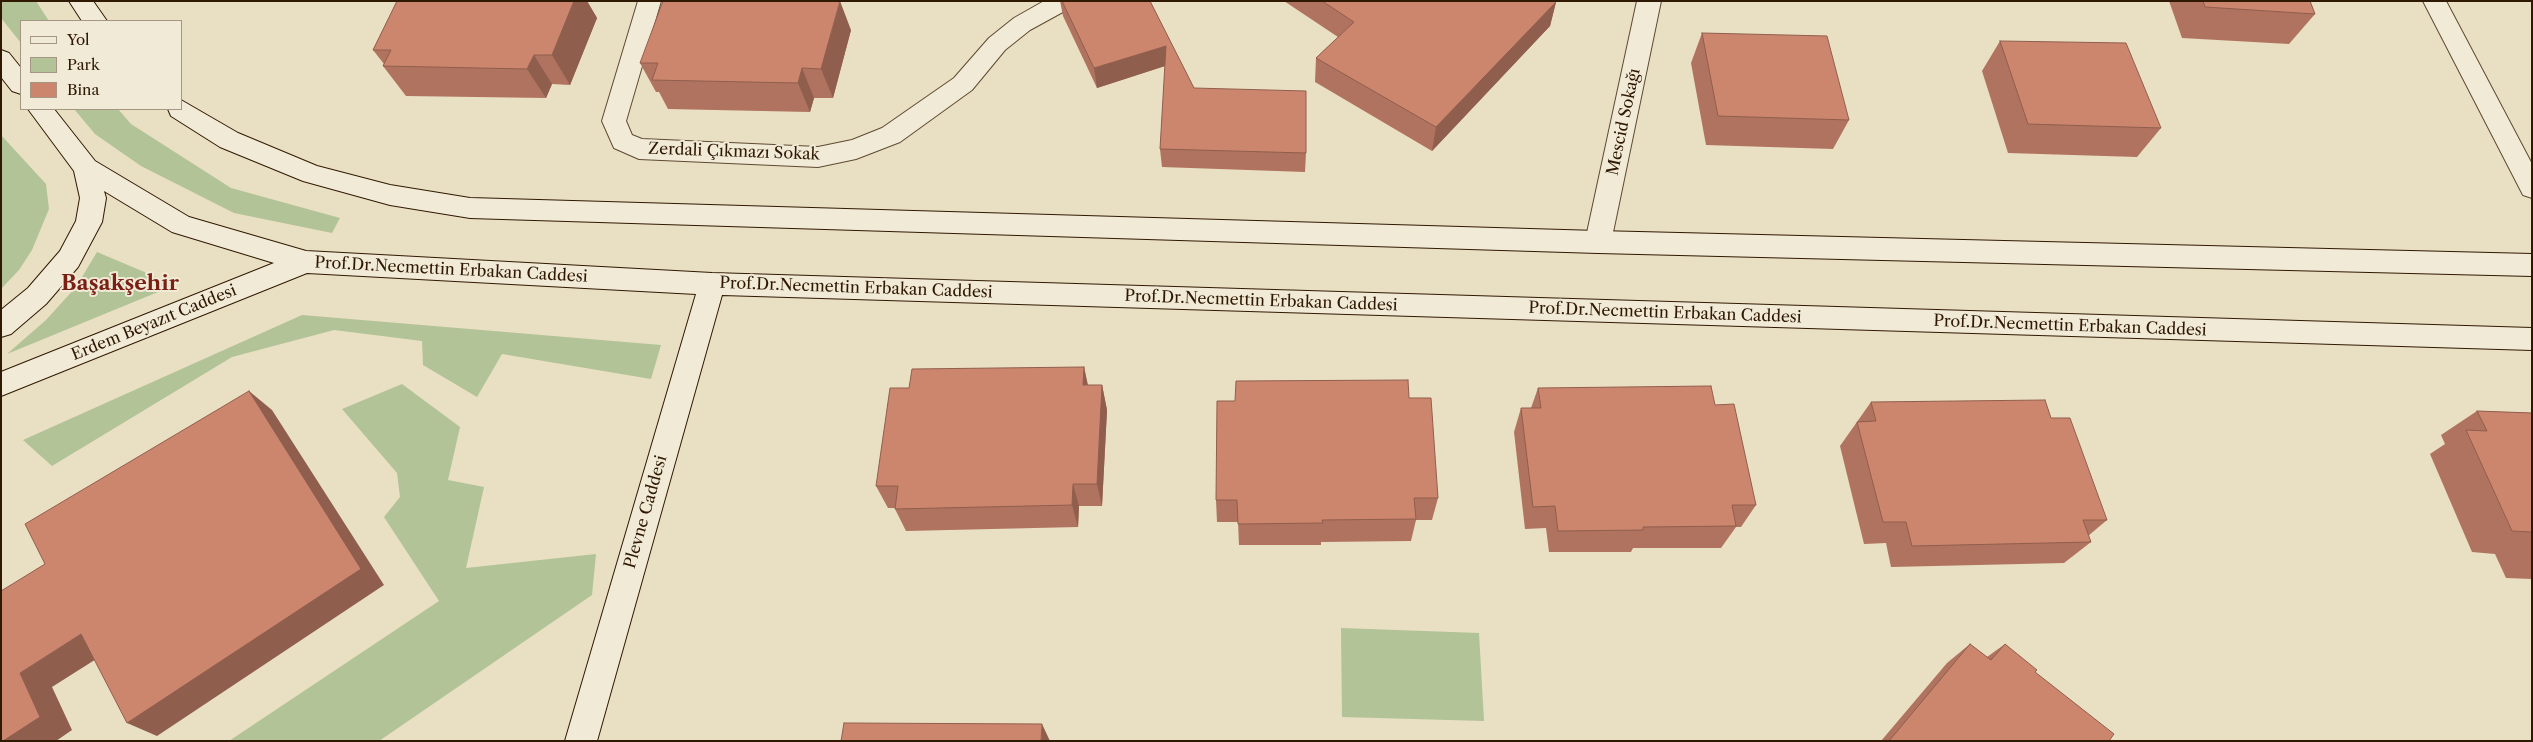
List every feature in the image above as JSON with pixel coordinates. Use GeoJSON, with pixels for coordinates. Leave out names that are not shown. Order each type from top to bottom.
{"type":"FeatureCollection","features":[{"type":"Feature","properties":{"kind":"main road"},"geometry":{"type":"LineString","coordinates":[[80,1],[94,20]]}},
{"type":"Feature","properties":{"kind":"main road","name":"Zerdali Çıkmazı Sokak"},"geometry":{"type":"LineString","coordinates":[[650,1],[614,121],[623,141],[639,149],[818,157],[856,149],[891,135],[963,84],[997,44],[1022,24],[1064,1]]}},
{"type":"Feature","properties":{"kind":"main road","name":"Mescid Sokağı"},"geometry":{"type":"LineString","coordinates":[[1598,242],[1649,1]]}},
{"type":"Feature","properties":{"kind":"main road"},"geometry":{"type":"LineString","coordinates":[[2434,1],[2532,188]]}},
{"type":"Feature","properties":{"kind":"main road"},"geometry":{"type":"LineString","coordinates":[[1,59],[20,84]]}},
{"type":"Feature","properties":{"kind":"main road","name":"Prof.Dr.Necmettin Erbakan Caddesi"},"geometry":{"type":"LineString","coordinates":[[41,110],[86,168],[181,225],[306,262],[712,284],[2532,339]]}},
{"type":"Feature","properties":{"kind":"main road"},"geometry":{"type":"LineString","coordinates":[[182,110],[229,140],[312,174],[390,195],[470,208],[1598,242],[2532,265]]}},
{"type":"Feature","properties":{"kind":"main road"},"geometry":{"type":"LineString","coordinates":[[1,326],[37,296],[69,259],[89,222],[93,198],[86,168]]}},
{"type":"Feature","properties":{"kind":"main road","name":"Erdem Beyazıt Caddesi"},"geometry":{"type":"LineString","coordinates":[[1,384],[306,262]]}},
{"type":"Feature","properties":{"kind":"main road","name":"Plevne Caddesi"},"geometry":{"type":"LineString","coordinates":[[581,741],[712,284]]}},
{"type":"Feature","properties":{"kind":"green space"},"geometry":{"type":"Polygon","coordinates":[[[1,1],[36,1],[48,20],[20,20],[20,42],[1,18],[1,1]]]}},
{"type":"Feature","properties":{"kind":"green space"},"geometry":{"type":"Polygon","coordinates":[[[75,110],[119,110],[131,124],[231,188],[340,218],[332,233],[234,213],[141,166],[95,134],[75,110]]]}},
{"type":"Feature","properties":{"kind":"green space"},"geometry":{"type":"Polygon","coordinates":[[[1,135],[46,184],[49,209],[32,250],[19,270],[1,289],[1,135]]]}},
{"type":"Feature","properties":{"kind":"green space"},"geometry":{"type":"Polygon","coordinates":[[[97,252],[175,285],[7,354],[46,320],[76,287],[97,252]]]}},
{"type":"Feature","properties":{"kind":"green space"},"geometry":{"type":"Polygon","coordinates":[[[302,315],[661,345],[651,379],[502,354],[477,397],[423,365],[422,341],[334,330],[232,357],[52,466],[23,440],[302,315]]]}},
{"type":"Feature","properties":{"kind":"green space"},"geometry":{"type":"Polygon","coordinates":[[[402,384],[460,427],[448,480],[484,487],[466,568],[596,554],[592,595],[379,741],[229,741],[439,601],[384,517],[400,497],[397,473],[342,409],[402,384]]]}},
{"type":"Feature","properties":{"kind":"green space"},"geometry":{"type":"Polygon","coordinates":[[[1341,628],[1479,633],[1484,721],[1342,717],[1341,628]]]}},
{"type":"Feature","properties":{"kind":"building"},"geometry":{"type":"Polygon","coordinates":[[[397,1],[574,1],[552,55],[534,55],[527,69],[383,66],[391,50],[373,50],[397,1]]]}},
{"type":"Feature","properties":{"kind":"building"},"geometry":{"type":"Polygon","coordinates":[[[663,1],[840,1],[821,69],[802,68],[798,83],[652,80],[658,63],[640,63],[663,1]]]}},
{"type":"Feature","properties":{"kind":"building"},"geometry":{"type":"Polygon","coordinates":[[[1062,1],[1150,1],[1194,88],[1306,91],[1306,153],[1160,149],[1166,46],[1094,68],[1062,1]]]}},
{"type":"Feature","properties":{"kind":"building"},"geometry":{"type":"Polygon","coordinates":[[[1322,1],[1556,2],[1436,127],[1316,58],[1354,22],[1322,1]]]}},
{"type":"Feature","properties":{"kind":"building"},"geometry":{"type":"Polygon","coordinates":[[[2203,1],[2310,1],[2315,14],[2205,7],[2203,1]]]}},
{"type":"Feature","properties":{"kind":"building"},"geometry":{"type":"Polygon","coordinates":[[[1702,33],[1827,36],[1849,120],[1718,116],[1702,33]]]}},
{"type":"Feature","properties":{"kind":"building"},"geometry":{"type":"Polygon","coordinates":[[[2000,41],[2126,43],[2161,128],[2028,124],[2000,41]]]}},
{"type":"Feature","properties":{"kind":"building"},"geometry":{"type":"Polygon","coordinates":[[[1084,367],[1083,385],[1102,385],[1097,484],[1073,484],[1072,505],[895,509],[898,486],[876,486],[890,388],[909,388],[912,369],[1084,367]]]}},
{"type":"Feature","properties":{"kind":"building"},"geometry":{"type":"Polygon","coordinates":[[[1408,380],[1409,398],[1431,398],[1438,498],[1414,498],[1416,519],[1322,520],[1323,523],[1238,524],[1237,500],[1216,500],[1217,401],[1235,401],[1236,381],[1408,380]]]}},
{"type":"Feature","properties":{"kind":"building"},"geometry":{"type":"Polygon","coordinates":[[[1711,386],[1715,405],[1734,404],[1756,505],[1732,505],[1736,526],[1643,527],[1643,530],[1558,531],[1555,506],[1533,507],[1521,408],[1541,408],[1538,388],[1711,386]]]}},
{"type":"Feature","properties":{"kind":"building"},"geometry":{"type":"Polygon","coordinates":[[[249,391],[361,569],[127,723],[81,634],[20,673],[40,717],[1,741],[1,591],[45,564],[25,524],[249,391]]]}},
{"type":"Feature","properties":{"kind":"building"},"geometry":{"type":"Polygon","coordinates":[[[2045,400],[2051,418],[2070,418],[2107,520],[2083,520],[2091,542],[1912,546],[1906,522],[1883,522],[1857,422],[1876,421],[1871,402],[2045,400]]]}},
{"type":"Feature","properties":{"kind":"building"},"geometry":{"type":"Polygon","coordinates":[[[2477,411],[2532,413],[2532,532],[2512,531],[2466,430],[2487,431],[2477,411]]]}},
{"type":"Feature","properties":{"kind":"building"},"geometry":{"type":"Polygon","coordinates":[[[1970,644],[1991,660],[2005,644],[2037,670],[2035,672],[2114,734],[2109,741],[1889,741],[1970,644]]]}},
{"type":"Feature","properties":{"kind":"building"},"geometry":{"type":"Polygon","coordinates":[[[844,723],[1042,724],[1041,741],[841,741],[844,723]]]}},
{"type":"Feature","properties":{"kind":"district","name":"Başakşehir"},"geometry":{"type":"Point","coordinates":[120,284]}}]}
